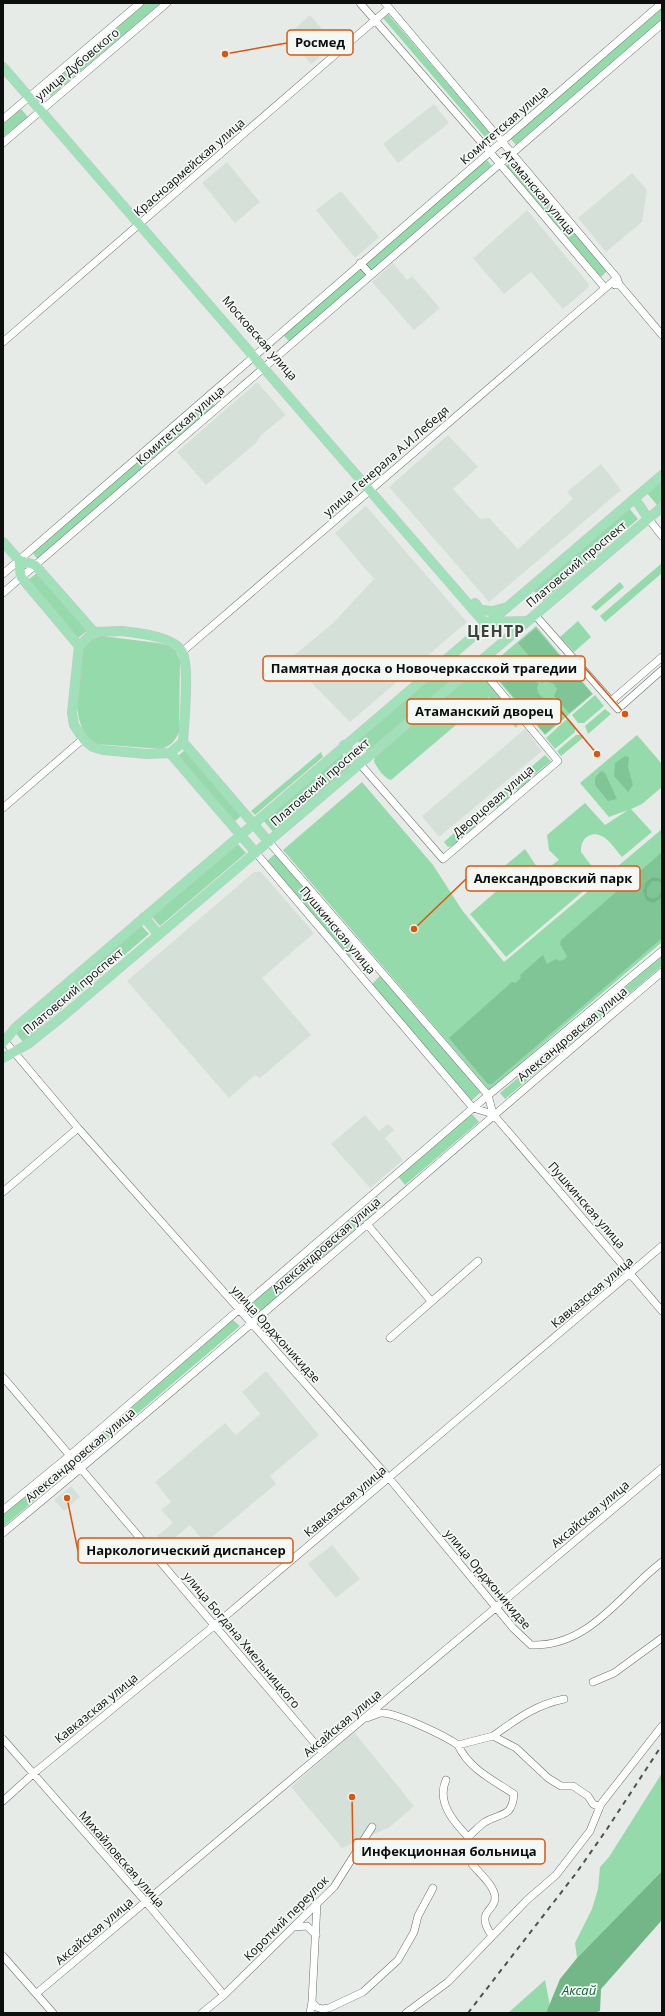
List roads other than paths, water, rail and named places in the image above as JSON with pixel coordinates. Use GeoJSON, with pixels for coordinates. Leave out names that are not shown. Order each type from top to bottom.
{"type":"FeatureCollection","features":[{"type":"Feature","properties":{"kind":"main road","name":"Московская улица"},"geometry":{"type":"LineString","coordinates":[[3,60],[42,109],[265,366],[480,610],[493,611],[508,607]]}},
{"type":"Feature","properties":{"kind":"main road","name":"Московская улица"},"geometry":{"type":"LineString","coordinates":[[3,67],[31,96]]}},
{"type":"Feature","properties":{"kind":"main road","name":"Платовский проспект"},"geometry":{"type":"LineString","coordinates":[[4,1041],[15,1028],[252,824],[662,475]]}},
{"type":"Feature","properties":{"kind":"main road","name":"Московская улица"},"geometry":{"type":"LineString","coordinates":[[371,487],[482,620],[490,622]]}},
{"type":"Feature","properties":{"kind":"main road"},"geometry":{"type":"LineString","coordinates":[[635,498],[648,518]]}},
{"type":"Feature","properties":{"kind":"main road","name":"Платовский проспект"},"geometry":{"type":"LineString","coordinates":[[3,1058],[28,1044],[159,935],[662,506]]}},
{"type":"Feature","properties":{"kind":"main road"},"geometry":{"type":"LineString","coordinates":[[3,542],[19,560],[35,565],[94,632]]}},
{"type":"Feature","properties":{"kind":"main road"},"geometry":{"type":"LineString","coordinates":[[19,560],[21,577],[79,646]]}},
{"type":"Feature","properties":{"kind":"main road"},"geometry":{"type":"LineString","coordinates":[[474,634],[478,626],[476,613]]}},
{"type":"Feature","properties":{"kind":"main road"},"geometry":{"type":"LineString","coordinates":[[490,622],[527,621]]}},
{"type":"Feature","properties":{"kind":"main road"},"geometry":{"type":"LineString","coordinates":[[94,632],[122,632],[152,636],[170,641],[182,652],[185,664],[186,692],[183,742],[170,753],[142,754],[103,750],[93,747],[83,740],[74,725],[72,713],[79,646],[94,632]]}},
{"type":"Feature","properties":{"kind":"main road","name":"Пушкинская улица"},"geometry":{"type":"LineString","coordinates":[[183,742],[269,842]]}},
{"type":"Feature","properties":{"kind":"main road"},"geometry":{"type":"LineString","coordinates":[[344,745],[360,764]]}},
{"type":"Feature","properties":{"kind":"main road","name":"Пушкинская улица"},"geometry":{"type":"LineString","coordinates":[[170,753],[256,853]]}},
{"type":"Feature","properties":{"kind":"main road"},"geometry":{"type":"LineString","coordinates":[[144,917],[159,935]]}},
{"type":"Feature","properties":{"kind":"street","name":"улица Дубовского"},"geometry":{"type":"LineString","coordinates":[[3,120],[140,3]]}},
{"type":"Feature","properties":{"kind":"street","name":"улица Дубовского"},"geometry":{"type":"LineString","coordinates":[[3,142],[166,3]]}},
{"type":"Feature","properties":{"kind":"street","name":"Атаманская улица"},"geometry":{"type":"LineString","coordinates":[[360,3],[490,151],[605,288]]}},
{"type":"Feature","properties":{"kind":"street","name":"Комитетская улица"},"geometry":{"type":"LineString","coordinates":[[3,574],[143,454],[360,263],[662,3]]}},
{"type":"Feature","properties":{"kind":"street","name":"Атаманская улица"},"geometry":{"type":"LineString","coordinates":[[387,6],[662,335]]}},
{"type":"Feature","properties":{"kind":"street","name":"Красноармейская улица"},"geometry":{"type":"LineString","coordinates":[[3,342],[375,20],[387,6]]}},
{"type":"Feature","properties":{"kind":"street","name":"Комитетская улица"},"geometry":{"type":"LineString","coordinates":[[3,593],[662,24]]}},
{"type":"Feature","properties":{"kind":"street"},"geometry":{"type":"LineString","coordinates":[[360,263],[371,275]]}},
{"type":"Feature","properties":{"kind":"street"},"geometry":{"type":"LineString","coordinates":[[605,288],[618,281]]}},
{"type":"Feature","properties":{"kind":"street","name":"улица Генерала А.И.Лебедя"},"geometry":{"type":"LineString","coordinates":[[182,652],[371,487],[605,288]]}},
{"type":"Feature","properties":{"kind":"street"},"geometry":{"type":"LineString","coordinates":[[143,454],[152,464]]}},
{"type":"Feature","properties":{"kind":"street"},"geometry":{"type":"LineString","coordinates":[[648,518],[662,536]]}},
{"type":"Feature","properties":{"kind":"street"},"geometry":{"type":"LineString","coordinates":[[535,615],[618,709],[662,670]]}},
{"type":"Feature","properties":{"kind":"street"},"geometry":{"type":"LineString","coordinates":[[611,702],[662,657]]}},
{"type":"Feature","properties":{"kind":"street","name":"Дворцовая улица"},"geometry":{"type":"LineString","coordinates":[[360,764],[443,859],[558,761],[477,664]]}},
{"type":"Feature","properties":{"kind":"street"},"geometry":{"type":"LineString","coordinates":[[3,808],[83,740]]}},
{"type":"Feature","properties":{"kind":"street","name":"Пушкинская улица"},"geometry":{"type":"LineString","coordinates":[[269,842],[488,1095],[493,1114],[662,1312]]}},
{"type":"Feature","properties":{"kind":"street","name":"Пушкинская улица"},"geometry":{"type":"LineString","coordinates":[[256,853],[473,1108]]}},
{"type":"Feature","properties":{"kind":"street","name":"Александровская улица"},"geometry":{"type":"LineString","coordinates":[[3,1510],[69,1456],[488,1095],[662,951]]}},
{"type":"Feature","properties":{"kind":"street","name":"Александровская улица"},"geometry":{"type":"LineString","coordinates":[[3,1533],[252,1325],[493,1114],[662,972]]}},
{"type":"Feature","properties":{"kind":"street","name":"улица Орджоникидзе"},"geometry":{"type":"LineString","coordinates":[[4,1041],[78,1128],[389,1478],[496,1608],[531,1645],[544,1646],[556,1643],[576,1636],[593,1626],[622,1601],[648,1573],[662,1562]]}},
{"type":"Feature","properties":{"kind":"street"},"geometry":{"type":"LineString","coordinates":[[473,1108],[493,1114]]}},
{"type":"Feature","properties":{"kind":"street"},"geometry":{"type":"LineString","coordinates":[[3,1192],[78,1128]]}},
{"type":"Feature","properties":{"kind":"street"},"geometry":{"type":"LineString","coordinates":[[367,1224],[431,1302]]}},
{"type":"Feature","properties":{"kind":"street","name":"Кавказская улица"},"geometry":{"type":"LineString","coordinates":[[3,1801],[34,1773],[215,1625],[662,1246]]}},
{"type":"Feature","properties":{"kind":"street"},"geometry":{"type":"LineString","coordinates":[[390,1338],[478,1261]]}},
{"type":"Feature","properties":{"kind":"street","name":"улица Богдана Хмельницкого"},"geometry":{"type":"LineString","coordinates":[[3,1377],[323,1753]]}},
{"type":"Feature","properties":{"kind":"street","name":"Аксайская улица"},"geometry":{"type":"LineString","coordinates":[[37,1993],[662,1468]]}},
{"type":"Feature","properties":{"kind":"street"},"geometry":{"type":"LineString","coordinates":[[593,1682],[614,1673],[662,1638]]}},
{"type":"Feature","properties":{"kind":"street"},"geometry":{"type":"LineString","coordinates":[[458,1745],[493,1736],[531,1710],[546,1703],[564,1698]]}},
{"type":"Feature","properties":{"kind":"street"},"geometry":{"type":"LineString","coordinates":[[362,1720],[380,1714],[393,1714],[444,1735],[458,1745],[462,1754],[474,1768],[514,1794],[513,1804],[506,1815],[486,1822],[468,1837]]}},
{"type":"Feature","properties":{"kind":"street"},"geometry":{"type":"LineString","coordinates":[[406,2013],[448,1982],[527,1900],[556,1875],[590,1831],[600,1807],[662,1726]]}},
{"type":"Feature","properties":{"kind":"street"},"geometry":{"type":"LineString","coordinates":[[493,1736],[516,1748],[548,1778],[562,1786],[573,1786],[588,1796],[593,1804],[600,1807]]}},
{"type":"Feature","properties":{"kind":"street","name":"Михайловская улица"},"geometry":{"type":"LineString","coordinates":[[3,1739],[146,1902],[224,1995]]}},
{"type":"Feature","properties":{"kind":"street"},"geometry":{"type":"LineString","coordinates":[[446,1780],[442,1790],[444,1805],[468,1837],[479,1848],[472,1864],[491,1886],[495,1897],[493,1904],[486,1913],[485,1921],[485,1926],[492,1936]]}},
{"type":"Feature","properties":{"kind":"street","name":"Короткий переулок"},"geometry":{"type":"LineString","coordinates":[[202,2013],[224,1995],[334,1887],[372,1827]]}},
{"type":"Feature","properties":{"kind":"street"},"geometry":{"type":"LineString","coordinates":[[312,2002],[316,2007],[322,2009],[329,2008],[363,1992],[398,1960],[414,1932],[418,1916],[433,1888]]}},
{"type":"Feature","properties":{"kind":"street"},"geometry":{"type":"LineString","coordinates":[[310,2013],[312,2002],[317,1903]]}},
{"type":"Feature","properties":{"kind":"street"},"geometry":{"type":"LineString","coordinates":[[292,1928],[301,1925],[307,1926],[316,1935]]}},
{"type":"Feature","properties":{"kind":"street"},"geometry":{"type":"LineString","coordinates":[[3,1956],[53,2013]]}},
{"type":"Feature","properties":{"kind":"water"},"geometry":{"type":"Polygon","coordinates":[[[653,877],[662,879],[662,884],[658,881],[652,881],[647,888],[647,896],[652,899],[658,897],[662,890],[662,897],[653,903],[646,900],[643,891],[646,882],[653,877]]]}},
{"type":"Feature","properties":{"kind":"water","name":"Аксай"},"geometry":{"type":"Polygon","coordinates":[[[662,1871],[662,1920],[601,1989],[600,2011],[595,2013],[546,2013],[560,1979],[577,1958],[662,1871]]]}},
{"type":"Feature","properties":{"kind":"railway"},"geometry":{"type":"LineString","coordinates":[[468,2013],[577,1872],[662,1745]]}},
{"type":"Feature","properties":{"kind":"place","name":"Росмед"},"geometry":{"type":"Point","coordinates":[225,54]}},
{"type":"Feature","properties":{"kind":"place","name":"Памятная доска о Новочеркасской трагедии"},"geometry":{"type":"Point","coordinates":[625,714]}},
{"type":"Feature","properties":{"kind":"place","name":"Атаманский дворец"},"geometry":{"type":"Point","coordinates":[597,754]}},
{"type":"Feature","properties":{"kind":"place","name":"Александровский парк"},"geometry":{"type":"Point","coordinates":[414,929]}},
{"type":"Feature","properties":{"kind":"place","name":"Наркологический диспансер"},"geometry":{"type":"Point","coordinates":[67,1498]}},
{"type":"Feature","properties":{"kind":"place","name":"Инфекционная больница"},"geometry":{"type":"Point","coordinates":[352,1797]}},
{"type":"Feature","properties":{"kind":"district","name":"ЦЕНТР"},"geometry":{"type":"Point","coordinates":[496,631]}}]}
